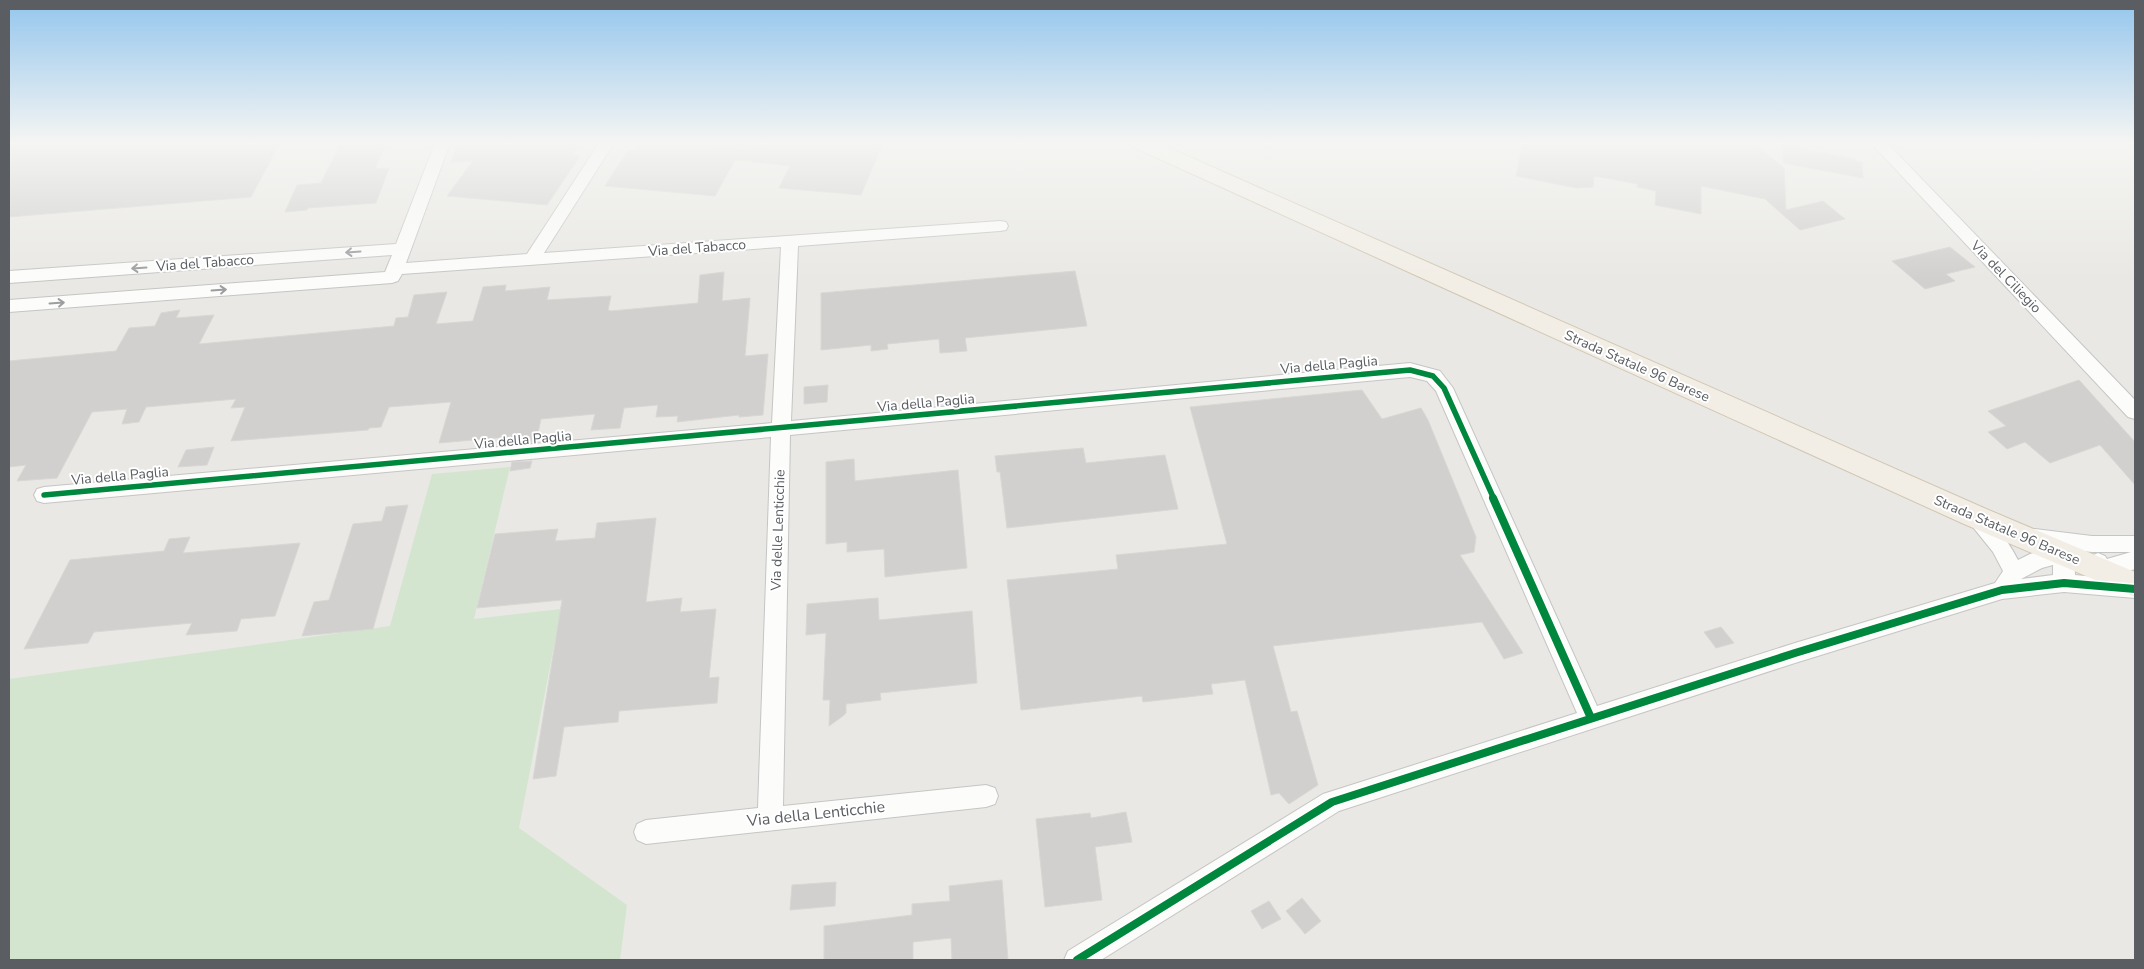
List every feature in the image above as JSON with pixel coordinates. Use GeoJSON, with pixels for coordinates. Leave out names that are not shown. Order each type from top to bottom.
{"type":"FeatureCollection","features":[{"type":"Feature","properties":{"kind":"main road","name":"Strada Statale 96 Barese"},"geometry":{"type":"LineString","coordinates":[[1241,188],[2013,533],[2064,554],[2096,557],[2135,585]]}},
{"type":"Feature","properties":{"kind":"street"},"geometry":{"type":"LineString","coordinates":[[393,273],[426,188]]}},
{"type":"Feature","properties":{"kind":"street"},"geometry":{"type":"LineString","coordinates":[[532,259],[578,188]]}},
{"type":"Feature","properties":{"kind":"street","name":"Via del Ciliegio"},"geometry":{"type":"LineString","coordinates":[[1921,188],[2135,412]]}},
{"type":"Feature","properties":{"kind":"street","name":"Via del Tabacco"},"geometry":{"type":"LineString","coordinates":[[9,306],[393,273],[532,259],[1000,226]]}},
{"type":"Feature","properties":{"kind":"street","name":"Via delle Lenticchie"},"geometry":{"type":"LineString","coordinates":[[770,818],[781,430],[790,241]]}},
{"type":"Feature","properties":{"kind":"street","name":"Via del Tabacco"},"geometry":{"type":"LineString","coordinates":[[9,277],[402,249]]}},
{"type":"Feature","properties":{"kind":"street","name":"Via della Paglia"},"geometry":{"type":"LineString","coordinates":[[44,496],[781,430],[1400,370],[1423,372],[1433,376],[1444,388],[1591,718]]}},
{"type":"Feature","properties":{"kind":"street"},"geometry":{"type":"LineString","coordinates":[[1974,516],[2000,546],[2008,581]]}},
{"type":"Feature","properties":{"kind":"street"},"geometry":{"type":"LineString","coordinates":[[2013,533],[2053,540],[2096,557],[2135,560]]}},
{"type":"Feature","properties":{"kind":"street"},"geometry":{"type":"LineString","coordinates":[[2096,557],[2135,544]]}},
{"type":"Feature","properties":{"kind":"street"},"geometry":{"type":"LineString","coordinates":[[1077,960],[1332,802],[2008,581],[2037,560],[2064,554],[2064,583]]}},
{"type":"Feature","properties":{"kind":"street"},"geometry":{"type":"LineString","coordinates":[[2008,581],[2064,583],[2135,589]]}},
{"type":"Feature","properties":{"kind":"street","name":"Via della Lenticchie"},"geometry":{"type":"LineString","coordinates":[[646,832],[986,796]]}},
{"type":"Feature","properties":{"kind":"green space"},"geometry":{"type":"Polygon","coordinates":[[[510,467],[474,619],[561,609],[519,828],[627,905],[620,960],[9,960],[9,679],[390,626],[432,474],[510,467]]]}},
{"type":"Feature","properties":{"kind":"building"},"geometry":{"type":"Polygon","coordinates":[[[9,188],[256,188],[251,197],[9,217],[9,188]]]}},
{"type":"Feature","properties":{"kind":"building"},"geometry":{"type":"Polygon","coordinates":[[[296,188],[381,188],[376,203],[308,208],[307,210],[285,212],[296,188]]]}},
{"type":"Feature","properties":{"kind":"building"},"geometry":{"type":"Polygon","coordinates":[[[453,188],[558,188],[547,205],[447,196],[453,188]]]}},
{"type":"Feature","properties":{"kind":"building"},"geometry":{"type":"Polygon","coordinates":[[[629,188],[719,188],[715,196],[629,188]]]}},
{"type":"Feature","properties":{"kind":"building"},"geometry":{"type":"Polygon","coordinates":[[[782,188],[864,188],[861,195],[782,188]]]}},
{"type":"Feature","properties":{"kind":"building"},"geometry":{"type":"Polygon","coordinates":[[[1643,188],[1701,188],[1701,214],[1655,205],[1656,191],[1643,188]]]}},
{"type":"Feature","properties":{"kind":"building"},"geometry":{"type":"Polygon","coordinates":[[[1712,188],[1785,188],[1786,210],[1823,201],[1845,219],[1800,230],[1765,199],[1712,188]]]}},
{"type":"Feature","properties":{"kind":"building"},"geometry":{"type":"Polygon","coordinates":[[[1950,247],[1975,267],[1946,274],[1955,281],[1925,289],[1892,261],[1950,247]]]}},
{"type":"Feature","properties":{"kind":"building"},"geometry":{"type":"Polygon","coordinates":[[[1075,271],[1087,326],[965,338],[967,351],[940,353],[939,339],[887,344],[888,349],[871,351],[871,345],[821,350],[821,293],[1075,271]]]}},
{"type":"Feature","properties":{"kind":"building"},"geometry":{"type":"Polygon","coordinates":[[[724,272],[722,301],[750,298],[745,356],[768,354],[763,415],[739,417],[739,415],[677,422],[678,416],[656,417],[658,405],[624,408],[620,428],[591,430],[595,414],[541,419],[536,442],[516,444],[517,438],[496,438],[439,443],[451,402],[389,407],[381,427],[369,428],[368,430],[231,441],[245,407],[231,408],[236,399],[146,407],[139,422],[122,424],[127,409],[92,412],[57,478],[17,481],[26,465],[9,467],[9,361],[116,351],[129,328],[155,326],[161,313],[180,310],[176,318],[214,315],[199,344],[394,326],[396,318],[408,317],[414,295],[447,292],[436,324],[473,321],[483,287],[506,285],[505,291],[550,287],[547,300],[611,296],[608,310],[611,311],[698,303],[700,275],[724,272]]]}},
{"type":"Feature","properties":{"kind":"building"},"geometry":{"type":"Polygon","coordinates":[[[2079,380],[2135,442],[2135,485],[2100,445],[2050,463],[2025,442],[2007,449],[1988,432],[2006,426],[1988,411],[2079,380]]]}},
{"type":"Feature","properties":{"kind":"building"},"geometry":{"type":"Polygon","coordinates":[[[828,385],[827,402],[804,404],[804,387],[828,385]]]}},
{"type":"Feature","properties":{"kind":"building"},"geometry":{"type":"Polygon","coordinates":[[[1362,390],[1382,419],[1421,408],[1428,420],[1476,537],[1474,552],[1460,555],[1523,653],[1504,659],[1482,622],[1273,646],[1291,712],[1297,711],[1318,785],[1289,804],[1279,793],[1271,795],[1245,680],[1211,684],[1213,694],[1143,702],[1142,696],[1021,710],[1007,580],[1118,569],[1116,555],[1227,544],[1190,407],[1362,390]]]}},
{"type":"Feature","properties":{"kind":"building"},"geometry":{"type":"Polygon","coordinates":[[[214,447],[207,465],[178,467],[186,450],[214,447]]]}},
{"type":"Feature","properties":{"kind":"building"},"geometry":{"type":"Polygon","coordinates":[[[1083,448],[1086,463],[1165,455],[1178,509],[1007,528],[1000,472],[997,472],[995,456],[1083,448]]]}},
{"type":"Feature","properties":{"kind":"building"},"geometry":{"type":"Polygon","coordinates":[[[854,459],[855,481],[958,470],[967,568],[885,577],[884,549],[847,552],[847,542],[826,544],[826,462],[854,459]]]}},
{"type":"Feature","properties":{"kind":"building"},"geometry":{"type":"Polygon","coordinates":[[[532,461],[530,468],[510,471],[512,462],[532,461]]]}},
{"type":"Feature","properties":{"kind":"building"},"geometry":{"type":"Polygon","coordinates":[[[408,505],[373,629],[302,636],[314,602],[329,600],[353,524],[382,521],[386,507],[408,505]]]}},
{"type":"Feature","properties":{"kind":"building"},"geometry":{"type":"Polygon","coordinates":[[[656,518],[646,602],[682,598],[680,612],[716,609],[709,678],[719,677],[717,703],[619,711],[618,722],[564,727],[556,776],[533,779],[562,600],[477,608],[495,534],[558,529],[555,541],[595,538],[597,523],[656,518]]]}},
{"type":"Feature","properties":{"kind":"building"},"geometry":{"type":"Polygon","coordinates":[[[190,537],[183,553],[300,543],[275,616],[241,619],[237,631],[186,635],[192,623],[94,632],[88,643],[24,649],[70,560],[164,551],[169,539],[190,537]]]}},
{"type":"Feature","properties":{"kind":"building"},"geometry":{"type":"Polygon","coordinates":[[[878,598],[879,620],[972,611],[977,683],[880,693],[881,700],[846,704],[846,713],[829,726],[830,700],[823,700],[826,633],[806,635],[807,604],[878,598]]]}},
{"type":"Feature","properties":{"kind":"building"},"geometry":{"type":"Polygon","coordinates":[[[1721,627],[1734,643],[1716,648],[1704,632],[1721,627]]]}},
{"type":"Feature","properties":{"kind":"building"},"geometry":{"type":"Polygon","coordinates":[[[1126,812],[1132,842],[1095,847],[1102,900],[1045,907],[1036,819],[1090,813],[1091,818],[1126,812]]]}},
{"type":"Feature","properties":{"kind":"building"},"geometry":{"type":"Polygon","coordinates":[[[1002,880],[1008,960],[952,960],[951,938],[913,942],[913,960],[824,960],[824,926],[912,915],[912,904],[950,901],[949,886],[1002,880]]]}},
{"type":"Feature","properties":{"kind":"building"},"geometry":{"type":"Polygon","coordinates":[[[836,882],[835,906],[790,910],[792,885],[836,882]]]}},
{"type":"Feature","properties":{"kind":"building"},"geometry":{"type":"Polygon","coordinates":[[[1302,898],[1321,921],[1305,934],[1286,911],[1302,898]]]}},
{"type":"Feature","properties":{"kind":"building"},"geometry":{"type":"Polygon","coordinates":[[[1269,901],[1281,919],[1262,929],[1251,911],[1269,901]]]}},
{"type":"Feature","properties":{"kind":"cycle path"},"geometry":{"type":"LineString","coordinates":[[44,495],[1410,370],[1433,376],[1444,388],[1591,718]]}},
{"type":"Feature","properties":{"kind":"cycle path"},"geometry":{"type":"LineString","coordinates":[[1077,960],[1332,802],[1795,653],[2002,590],[2064,583],[2135,589]]}}]}
